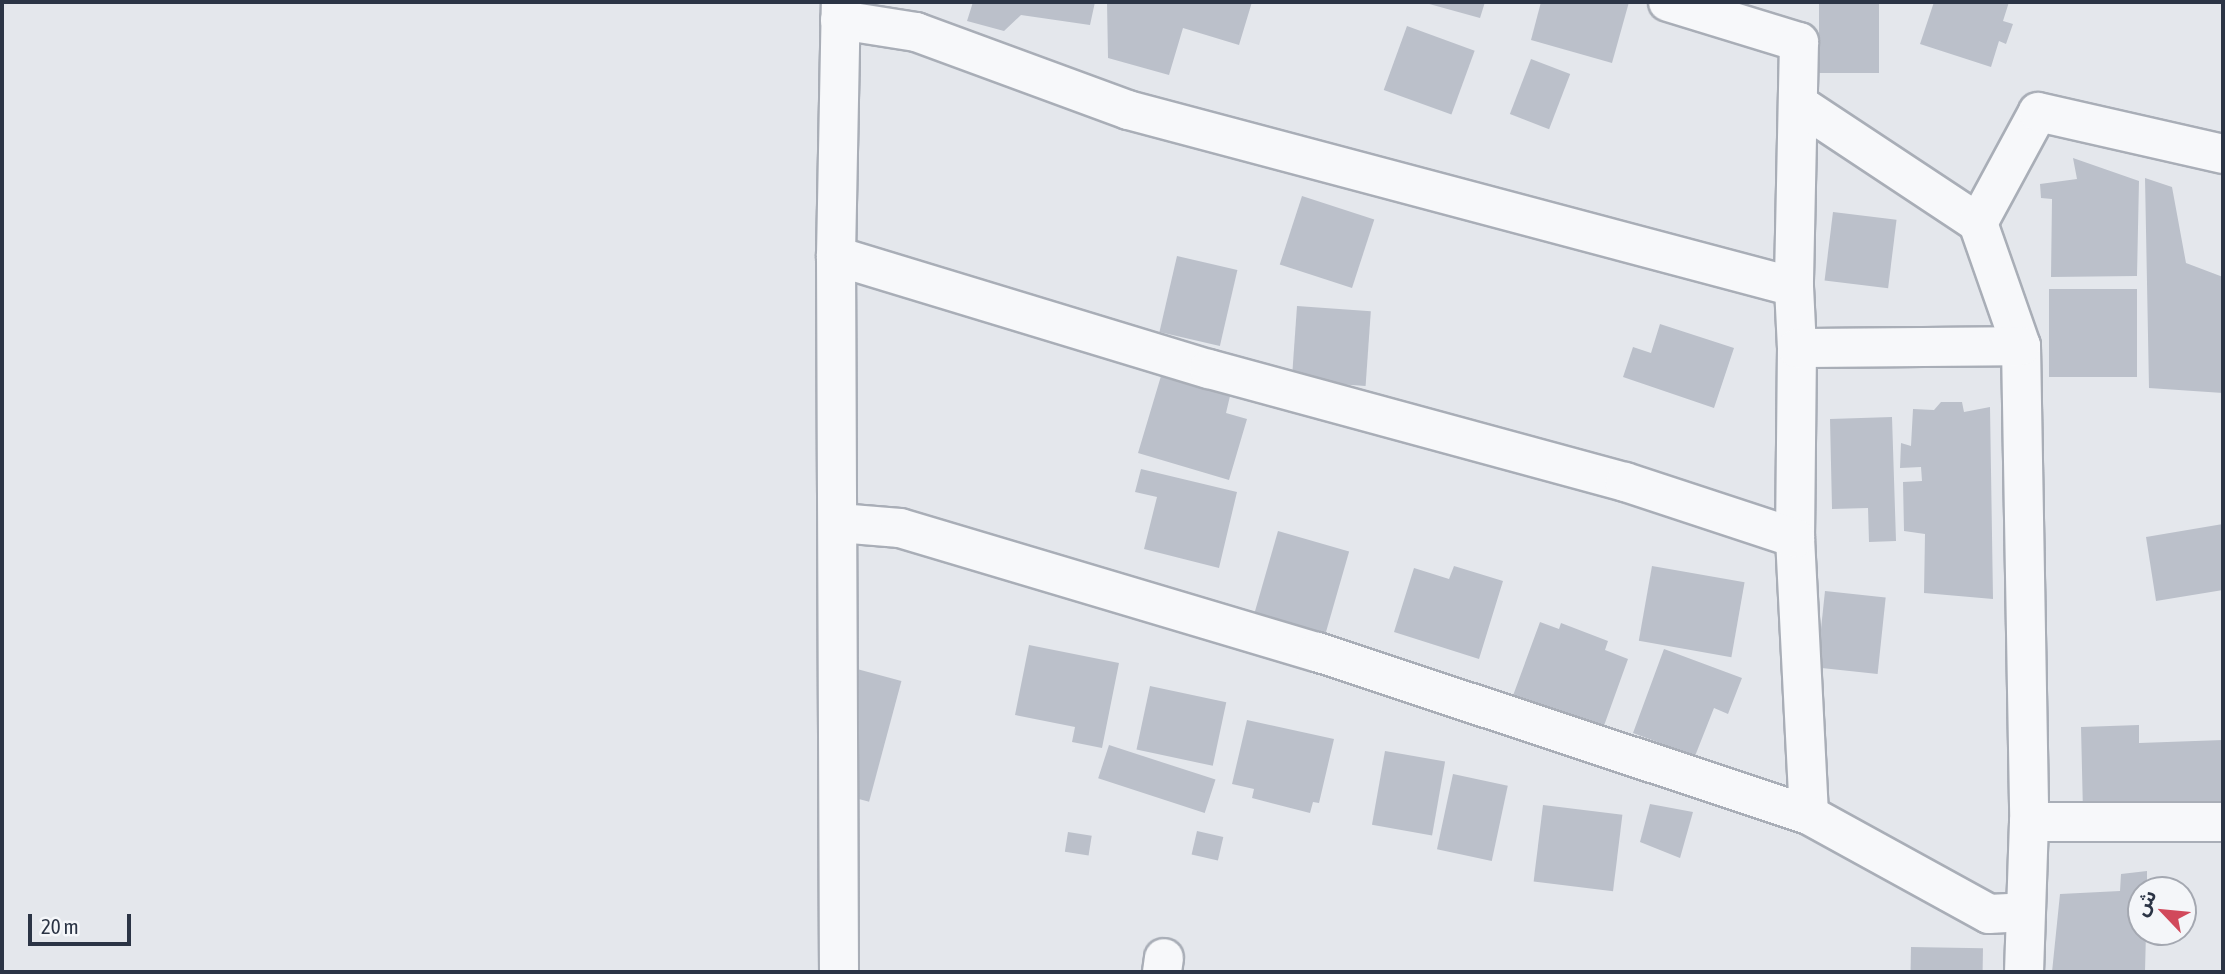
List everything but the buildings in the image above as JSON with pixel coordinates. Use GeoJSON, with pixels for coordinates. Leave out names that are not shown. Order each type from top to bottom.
{"type":"FeatureCollection","features":[{"type":"Feature","properties":{"kind":"street"},"geometry":{"type":"LineString","coordinates":[[1668,2],[1799,42],[1800,105],[1794,287],[1797,348],[1795,538],[1809,815]]}},
{"type":"Feature","properties":{"kind":"street"},"geometry":{"type":"LineString","coordinates":[[839,972],[836,256],[841,11],[916,32],[1128,110],[1794,287]]}},
{"type":"Feature","properties":{"kind":"street"},"geometry":{"type":"LineString","coordinates":[[1800,105],[1978,223],[2021,346],[2029,822],[2024,972]]}},
{"type":"Feature","properties":{"kind":"street"},"geometry":{"type":"LineString","coordinates":[[1978,223],[2038,112],[2223,154]]}},
{"type":"Feature","properties":{"kind":"street"},"geometry":{"type":"LineString","coordinates":[[836,256],[1209,369],[1625,482],[1795,538]]}},
{"type":"Feature","properties":{"kind":"street"},"geometry":{"type":"LineString","coordinates":[[1797,348],[2021,346]]}},
{"type":"Feature","properties":{"kind":"street"},"geometry":{"type":"LineString","coordinates":[[839,523],[900,528],[1317,652],[1809,815],[1989,914],[2025,912]]}},
{"type":"Feature","properties":{"kind":"street"},"geometry":{"type":"LineString","coordinates":[[2029,822],[2223,822]]}}]}
